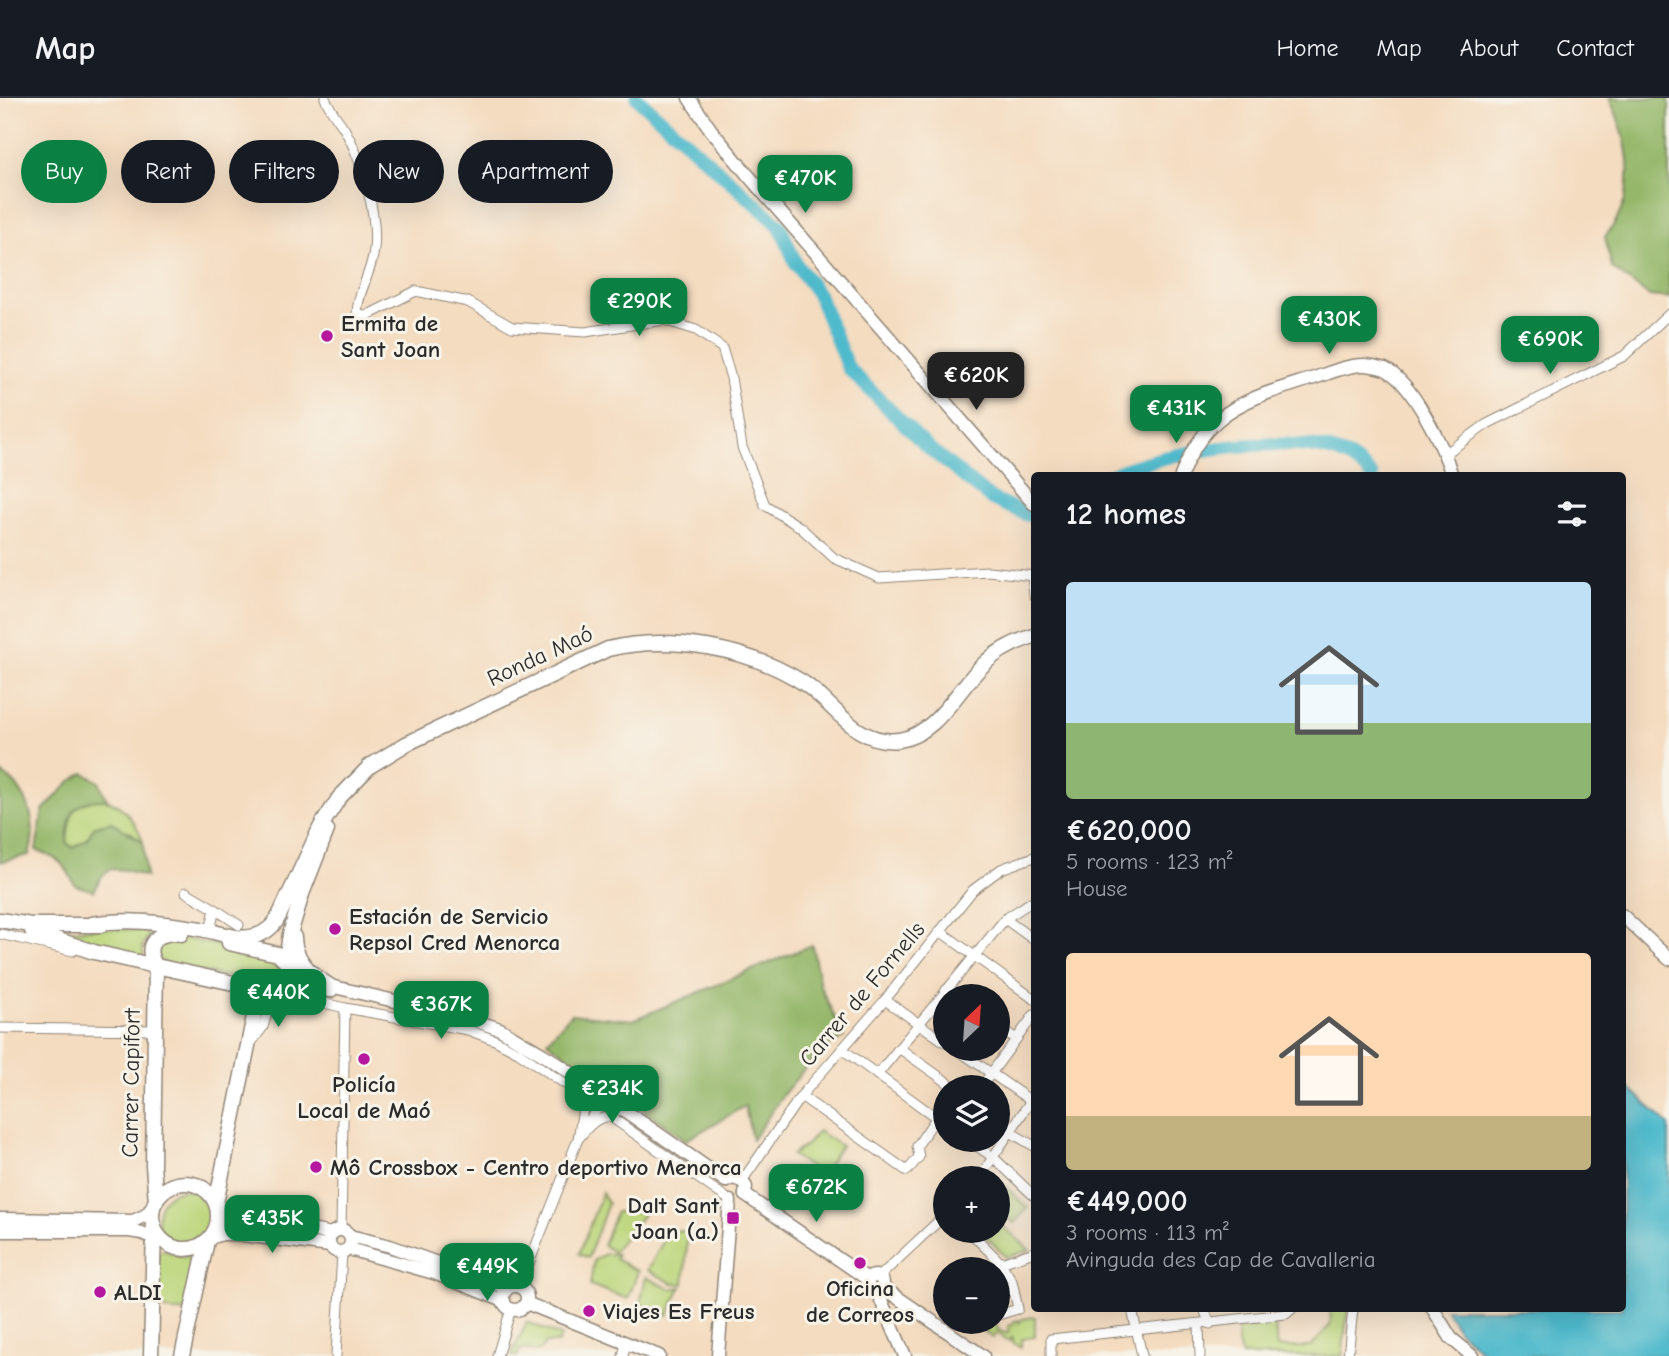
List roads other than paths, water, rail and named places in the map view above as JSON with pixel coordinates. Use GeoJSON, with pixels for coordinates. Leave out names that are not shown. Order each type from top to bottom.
{"type":"FeatureCollection","features":[{"type":"Feature","properties":{"kind":"main road","name":"Ronda Maó"},"geometry":{"type":"LineString","coordinates":[[332,810],[370,766],[406,744],[596,653],[617,647],[644,642],[677,643],[756,661],[802,682],[858,730],[875,738],[892,740],[924,731],[983,664],[1007,647],[1031,637]]}},
{"type":"Feature","properties":{"kind":"main road","name":"Ronda Maó"},"geometry":{"type":"LineString","coordinates":[[300,899],[327,830],[355,781]]}},
{"type":"Feature","properties":{"kind":"main road"},"geometry":{"type":"LineString","coordinates":[[92,925],[114,921],[146,922],[252,937],[270,929],[283,910],[311,843],[332,810]]}},
{"type":"Feature","properties":{"kind":"main road"},"geometry":{"type":"LineString","coordinates":[[257,948],[266,945],[283,924],[332,810]]}},
{"type":"Feature","properties":{"kind":"main road"},"geometry":{"type":"LineString","coordinates":[[182,1356],[209,1240],[217,1226],[217,1208],[257,1004],[272,990],[286,983],[290,975],[288,944],[300,899]]}},
{"type":"Feature","properties":{"kind":"main road"},"geometry":{"type":"LineString","coordinates":[[300,899],[294,948],[315,978],[330,986]]}},
{"type":"Feature","properties":{"kind":"main road"},"geometry":{"type":"LineString","coordinates":[[0,922],[42,926],[130,925],[257,948],[278,954],[288,965]]}},
{"type":"Feature","properties":{"kind":"main road"},"geometry":{"type":"LineString","coordinates":[[0,922],[124,959],[272,990]]}},
{"type":"Feature","properties":{"kind":"main road","name":"Carrer Capifort"},"geometry":{"type":"LineString","coordinates":[[155,1202],[155,966],[150,950],[162,934],[175,933]]}},
{"type":"Feature","properties":{"kind":"main road"},"geometry":{"type":"LineString","coordinates":[[151,1356],[158,1235],[155,1202],[169,1188],[186,1183],[202,1188],[217,1208]]}},
{"type":"Feature","properties":{"kind":"main road"},"geometry":{"type":"LineString","coordinates":[[158,1235],[181,1249],[191,1249],[209,1240]]}},
{"type":"Feature","properties":{"kind":"street"},"geometry":{"type":"LineString","coordinates":[[325,98],[345,131],[370,195],[375,233],[370,271],[357,300],[357,315],[366,316],[416,291],[468,302],[512,327],[585,332],[664,320],[696,330],[722,348],[731,378],[742,447],[765,505],[800,527],[834,558],[878,578],[988,571],[1031,576]]}},
{"type":"Feature","properties":{"kind":"street"},"geometry":{"type":"LineString","coordinates":[[689,98],[747,174],[1031,500]]}},
{"type":"Feature","properties":{"kind":"street"},"geometry":{"type":"LineString","coordinates":[[1445,454],[1487,424],[1624,356],[1669,314]]}},
{"type":"Feature","properties":{"kind":"street"},"geometry":{"type":"LineString","coordinates":[[1183,472],[1211,426],[1233,409],[1259,396],[1344,368],[1364,365],[1382,368],[1400,380],[1415,399],[1445,454],[1451,472]]}},
{"type":"Feature","properties":{"kind":"street","name":"Carrer de Fornells"},"geometry":{"type":"LineString","coordinates":[[742,1181],[802,1096],[885,1000],[973,890],[1001,869],[1031,858]]}},
{"type":"Feature","properties":{"kind":"street"},"geometry":{"type":"LineString","coordinates":[[186,892],[239,925]]}},
{"type":"Feature","properties":{"kind":"street"},"geometry":{"type":"LineString","coordinates":[[950,984],[1004,919],[1031,902]]}},
{"type":"Feature","properties":{"kind":"street"},"geometry":{"type":"LineString","coordinates":[[210,930],[215,909]]}},
{"type":"Feature","properties":{"kind":"street"},"geometry":{"type":"LineString","coordinates":[[1004,919],[1031,938]]}},
{"type":"Feature","properties":{"kind":"street"},"geometry":{"type":"LineString","coordinates":[[1626,919],[1669,959]]}},
{"type":"Feature","properties":{"kind":"street"},"geometry":{"type":"LineString","coordinates":[[940,931],[1031,997]]}},
{"type":"Feature","properties":{"kind":"street"},"geometry":{"type":"LineString","coordinates":[[0,934],[98,956],[124,959]]}},
{"type":"Feature","properties":{"kind":"street"},"geometry":{"type":"LineString","coordinates":[[288,965],[330,986],[373,998]]}},
{"type":"Feature","properties":{"kind":"street"},"geometry":{"type":"LineString","coordinates":[[272,990],[302,987],[373,998],[464,1017],[500,1028],[562,1067],[726,1181]]}},
{"type":"Feature","properties":{"kind":"street"},"geometry":{"type":"LineString","coordinates":[[248,1047],[263,1027],[269,1006],[278,1001],[299,997],[467,1030],[518,1052],[580,1094]]}},
{"type":"Feature","properties":{"kind":"street"},"geometry":{"type":"LineString","coordinates":[[885,1000],[933,1034]]}},
{"type":"Feature","properties":{"kind":"street"},"geometry":{"type":"LineString","coordinates":[[877,1075],[933,1006]]}},
{"type":"Feature","properties":{"kind":"street"},"geometry":{"type":"LineString","coordinates":[[336,1356],[345,1008]]}},
{"type":"Feature","properties":{"kind":"street"},"geometry":{"type":"LineString","coordinates":[[990,1073],[1031,1019]]}},
{"type":"Feature","properties":{"kind":"street"},"geometry":{"type":"LineString","coordinates":[[0,1028],[154,1030]]}},
{"type":"Feature","properties":{"kind":"street"},"geometry":{"type":"LineString","coordinates":[[1010,1035],[1016,1039]]}},
{"type":"Feature","properties":{"kind":"street"},"geometry":{"type":"LineString","coordinates":[[899,1048],[937,1075]]}},
{"type":"Feature","properties":{"kind":"street"},"geometry":{"type":"LineString","coordinates":[[842,1049],[933,1116]]}},
{"type":"Feature","properties":{"kind":"street"},"geometry":{"type":"LineString","coordinates":[[973,1061],[1031,1097]]}},
{"type":"Feature","properties":{"kind":"street"},"geometry":{"type":"LineString","coordinates":[[562,1067],[584,1103],[578,1139]]}},
{"type":"Feature","properties":{"kind":"street"},"geometry":{"type":"LineString","coordinates":[[802,1096],[907,1171],[919,1157],[916,1146],[933,1122]]}},
{"type":"Feature","properties":{"kind":"street"},"geometry":{"type":"LineString","coordinates":[[1031,1100],[1010,1132],[1031,1144]]}},
{"type":"Feature","properties":{"kind":"street"},"geometry":{"type":"LineString","coordinates":[[497,1356],[511,1296],[578,1139],[592,1114],[607,1106],[646,1126]]}},
{"type":"Feature","properties":{"kind":"street"},"geometry":{"type":"LineString","coordinates":[[1024,1112],[1031,1116]]}},
{"type":"Feature","properties":{"kind":"street"},"geometry":{"type":"LineString","coordinates":[[578,1139],[593,1122],[602,1117],[611,1117],[727,1199],[739,1201],[745,1195],[746,1187],[742,1181],[733,1178],[726,1181],[722,1190],[727,1199],[729,1218],[718,1356]]}},
{"type":"Feature","properties":{"kind":"street"},"geometry":{"type":"LineString","coordinates":[[986,1152],[1031,1193]]}},
{"type":"Feature","properties":{"kind":"street"},"geometry":{"type":"LineString","coordinates":[[987,1166],[996,1152]]}},
{"type":"Feature","properties":{"kind":"street"},"geometry":{"type":"LineString","coordinates":[[745,1195],[983,1356]]}},
{"type":"Feature","properties":{"kind":"street"},"geometry":{"type":"LineString","coordinates":[[0,1219],[132,1220],[146,1215],[155,1202]]}},
{"type":"Feature","properties":{"kind":"street"},"geometry":{"type":"LineString","coordinates":[[217,1208],[229,1220],[278,1224],[341,1241]]}},
{"type":"Feature","properties":{"kind":"street"},"geometry":{"type":"LineString","coordinates":[[905,1356],[877,1284],[881,1273],[933,1226]]}},
{"type":"Feature","properties":{"kind":"street"},"geometry":{"type":"LineString","coordinates":[[0,1231],[129,1231],[158,1235]]}},
{"type":"Feature","properties":{"kind":"street"},"geometry":{"type":"LineString","coordinates":[[209,1240],[222,1234],[234,1234],[390,1246],[511,1296],[527,1295],[526,1303],[659,1356]]}},
{"type":"Feature","properties":{"kind":"street"},"geometry":{"type":"LineString","coordinates":[[981,1243],[995,1257]]}},
{"type":"Feature","properties":{"kind":"street"},"geometry":{"type":"LineString","coordinates":[[1010,1260],[1031,1253]]}},
{"type":"Feature","properties":{"kind":"street"},"geometry":{"type":"LineString","coordinates":[[1010,1276],[1018,1309],[1010,1311]]}},
{"type":"Feature","properties":{"kind":"street"},"geometry":{"type":"LineString","coordinates":[[1010,1290],[1014,1289]]}},
{"type":"Feature","properties":{"kind":"street"},"geometry":{"type":"LineString","coordinates":[[1133,1312],[1142,1356]]}},
{"type":"Feature","properties":{"kind":"street"},"geometry":{"type":"LineString","coordinates":[[1205,1312],[1210,1324]]}},
{"type":"Feature","properties":{"kind":"street"},"geometry":{"type":"LineString","coordinates":[[1237,1321],[1243,1312]]}},
{"type":"Feature","properties":{"kind":"street"},"geometry":{"type":"LineString","coordinates":[[1051,1356],[1051,1339],[1237,1321],[1288,1312]]}},
{"type":"Feature","properties":{"kind":"street"},"geometry":{"type":"LineString","coordinates":[[1348,1356],[1353,1312]]}},
{"type":"Feature","properties":{"kind":"street"},"geometry":{"type":"LineString","coordinates":[[1435,1312],[1451,1338],[1472,1356]]}},
{"type":"Feature","properties":{"kind":"street"},"geometry":{"type":"LineString","coordinates":[[1199,1325],[1200,1356]]}},
{"type":"Feature","properties":{"kind":"street"},"geometry":{"type":"LineString","coordinates":[[622,1356],[626,1343]]}},
{"type":"Feature","properties":{"kind":"water"},"geometry":{"type":"Polygon","coordinates":[[[1626,1085],[1669,1125],[1669,1356],[1487,1356],[1459,1331],[1447,1312],[1626,1312],[1626,1085]]]}},
{"type":"Feature","properties":{"kind":"waterway"},"geometry":{"type":"LineString","coordinates":[[637,98],[780,226],[796,264],[818,294],[848,368],[925,445],[990,498],[1031,514]]}},
{"type":"Feature","properties":{"kind":"waterway"},"geometry":{"type":"LineString","coordinates":[[1120,472],[1191,452],[1259,445],[1319,448],[1342,454],[1367,472]]}},
{"type":"Feature","properties":{"kind":"place","name":"Ermita de Sant Joan"},"geometry":{"type":"Point","coordinates":[327,336]}},
{"type":"Feature","properties":{"kind":"place","name":"Estación de Servicio Repsol Cred Menorca"},"geometry":{"type":"Point","coordinates":[335,929]}},
{"type":"Feature","properties":{"kind":"place","name":"Policía Local de Maó"},"geometry":{"type":"Point","coordinates":[364,1059]}},
{"type":"Feature","properties":{"kind":"place","name":"Mô Crossbox - Centro deportivo Menorca"},"geometry":{"type":"Point","coordinates":[316,1167]}},
{"type":"Feature","properties":{"kind":"place","name":"Dalt Sant Joan (a.)"},"geometry":{"type":"Point","coordinates":[733,1218]}},
{"type":"Feature","properties":{"kind":"place","name":"Oficina de Correos"},"geometry":{"type":"Point","coordinates":[860,1263]}},
{"type":"Feature","properties":{"kind":"place","name":"ALDI"},"geometry":{"type":"Point","coordinates":[100,1292]}},
{"type":"Feature","properties":{"kind":"place","name":"Viajes Es Freus"},"geometry":{"type":"Point","coordinates":[589,1311]}}]}
